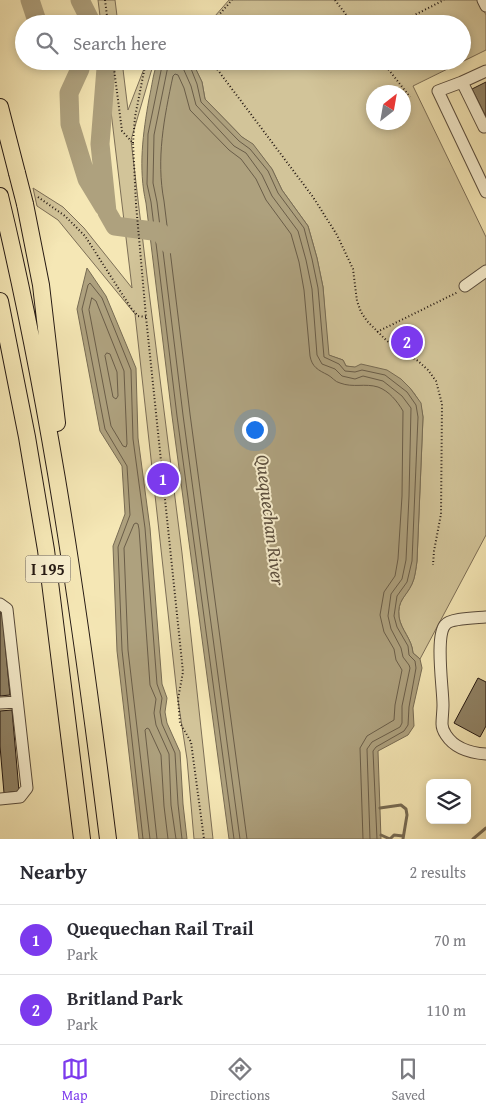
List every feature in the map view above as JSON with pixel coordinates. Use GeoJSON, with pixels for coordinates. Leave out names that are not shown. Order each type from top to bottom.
{"type":"FeatureCollection","features":[{"type":"Feature","properties":{"kind":"highway"},"geometry":{"type":"LineString","coordinates":[[0,107],[36,252],[55,400],[63,515]]}},
{"type":"Feature","properties":{"kind":"highway","name":"I 195"},"geometry":{"type":"LineString","coordinates":[[0,197],[37,365],[63,515],[81,629],[108,839]]}},
{"type":"Feature","properties":{"kind":"highway","name":"I 195"},"geometry":{"type":"LineString","coordinates":[[0,301],[27,437],[46,550],[82,839]]}},
{"type":"Feature","properties":{"kind":"lane"},"geometry":{"type":"LineString","coordinates":[[483,0],[486,6]]}},
{"type":"Feature","properties":{"kind":"lane"},"geometry":{"type":"LineString","coordinates":[[486,71],[438,91],[486,192]]}},
{"type":"Feature","properties":{"kind":"lane"},"geometry":{"type":"LineString","coordinates":[[462,82],[484,127],[486,126]]}},
{"type":"Feature","properties":{"kind":"lane"},"geometry":{"type":"LineString","coordinates":[[465,286],[486,271]]}},
{"type":"Feature","properties":{"kind":"lane"},"geometry":{"type":"LineString","coordinates":[[0,604],[7,609],[27,788],[20,797],[0,798]]}},
{"type":"Feature","properties":{"kind":"lane"},"geometry":{"type":"LineString","coordinates":[[486,617],[451,621],[444,625],[440,648],[443,706],[442,726],[447,737],[456,746],[468,752],[486,754]]}},
{"type":"Feature","properties":{"kind":"lane"},"geometry":{"type":"LineString","coordinates":[[0,703],[17,702]]}},
{"type":"Feature","properties":{"kind":"path"},"geometry":{"type":"LineString","coordinates":[[105,0],[107,15]]}},
{"type":"Feature","properties":{"kind":"path"},"geometry":{"type":"LineString","coordinates":[[219,15],[232,0]]}},
{"type":"Feature","properties":{"kind":"path"},"geometry":{"type":"LineString","coordinates":[[335,0],[346,15]]}},
{"type":"Feature","properties":{"kind":"path"},"geometry":{"type":"LineString","coordinates":[[415,15],[444,0]]}},
{"type":"Feature","properties":{"kind":"path"},"geometry":{"type":"LineString","coordinates":[[114,70],[122,131],[133,143]]}},
{"type":"Feature","properties":{"kind":"path"},"geometry":{"type":"LineString","coordinates":[[144,70],[133,143],[136,204],[183,672],[178,698],[180,723],[191,742],[204,839]]}},
{"type":"Feature","properties":{"kind":"path"},"geometry":{"type":"LineString","coordinates":[[217,70],[313,197],[337,235],[353,269],[357,300],[361,312],[377,332],[387,341],[418,361],[436,381],[442,419],[442,514],[433,565]]}},
{"type":"Feature","properties":{"kind":"path"},"geometry":{"type":"LineString","coordinates":[[389,70],[401,85]]}},
{"type":"Feature","properties":{"kind":"path"},"geometry":{"type":"LineString","coordinates":[[56,209],[84,236],[131,308],[138,316],[146,317]]}},
{"type":"Feature","properties":{"kind":"path"},"geometry":{"type":"LineString","coordinates":[[377,332],[454,295],[465,286]]}},
{"type":"Feature","properties":{"kind":"shaded area"},"geometry":{"type":"Polygon","coordinates":[[[98,0],[115,0],[117,15],[100,15],[98,0]]]}},
{"type":"Feature","properties":{"kind":"shaded area"},"geometry":{"type":"Polygon","coordinates":[[[229,0],[479,0],[486,15],[486,50],[471,57],[471,15],[216,15],[229,0]]]}},
{"type":"Feature","properties":{"kind":"shaded area"},"geometry":{"type":"Polygon","coordinates":[[[106,70],[123,70],[128,110],[144,70],[152,70],[131,140],[182,553],[213,839],[194,839],[187,759],[177,694],[135,314],[58,220],[37,206],[33,188],[63,207],[84,228],[132,288],[106,70]]]}},
{"type":"Feature","properties":{"kind":"shaded area"},"geometry":{"type":"Polygon","coordinates":[[[196,70],[445,70],[413,86],[486,237],[486,535],[420,659],[413,653],[411,643],[400,622],[399,606],[413,582],[417,561],[423,417],[420,403],[405,384],[395,378],[346,366],[343,360],[328,355],[323,287],[308,226],[282,190],[272,169],[253,145],[242,137],[205,99],[202,82],[196,70]]]}},
{"type":"Feature","properties":{"kind":"water"},"geometry":{"type":"Polygon","coordinates":[[[155,70],[196,70],[202,82],[205,99],[242,137],[253,144],[272,169],[282,190],[308,226],[323,287],[329,355],[343,360],[346,366],[355,367],[361,364],[387,370],[401,379],[421,403],[423,417],[417,561],[413,582],[399,606],[399,617],[411,643],[413,653],[420,659],[422,668],[413,708],[414,726],[408,735],[378,751],[381,839],[229,839],[142,177],[142,151],[155,70]]]}},
{"type":"Feature","properties":{"kind":"water"},"geometry":{"type":"Polygon","coordinates":[[[87,268],[106,296],[136,368],[138,438],[150,528],[162,684],[167,698],[165,712],[167,723],[180,752],[187,839],[139,839],[117,651],[113,546],[125,514],[122,466],[100,431],[77,309],[87,268]]]}},
{"type":"Feature","properties":{"kind":"building"},"geometry":{"type":"Polygon","coordinates":[[[486,82],[486,117],[472,89],[486,82]]]}},
{"type":"Feature","properties":{"kind":"building"},"geometry":{"type":"Polygon","coordinates":[[[2,612],[10,695],[0,696],[0,613],[2,612]]]}},
{"type":"Feature","properties":{"kind":"building"},"geometry":{"type":"Polygon","coordinates":[[[478,678],[486,682],[486,726],[480,737],[454,723],[478,678]]]}},
{"type":"Feature","properties":{"kind":"building"},"geometry":{"type":"Polygon","coordinates":[[[12,710],[19,791],[4,793],[0,746],[0,711],[12,710]]]}},
{"type":"Feature","properties":{"kind":"waterway","name":"Quequechan River"},"geometry":{"type":"LineString","coordinates":[[30,0],[35,15]]}},
{"type":"Feature","properties":{"kind":"waterway","name":"Quequechan River"},"geometry":{"type":"LineString","coordinates":[[80,0],[88,15]]}},
{"type":"Feature","properties":{"kind":"waterway","name":"Quequechan River"},"geometry":{"type":"LineString","coordinates":[[80,70],[69,93],[70,124],[87,179],[104,207]]}},
{"type":"Feature","properties":{"kind":"waterway","name":"Quequechan River"},"geometry":{"type":"LineString","coordinates":[[106,70],[100,144],[107,212],[115,226],[160,232],[169,244]]}},
{"type":"Feature","properties":{"kind":"waterway"},"geometry":{"type":"LineString","coordinates":[[380,808],[401,805],[406,809],[407,815],[403,839]]}},
{"type":"Feature","properties":{"kind":"waterway"},"geometry":{"type":"LineString","coordinates":[[473,839],[486,828]]}},
{"type":"Feature","properties":{"kind":"waterway"},"geometry":{"type":"LineString","coordinates":[[381,835],[390,839],[394,835],[403,836]]}},
{"type":"Feature","properties":{"kind":"place","name":"Britland Park"},"geometry":{"type":"Point","coordinates":[407,342]}},
{"type":"Feature","properties":{"kind":"place","name":"Quequechan Rail Trail"},"geometry":{"type":"Point","coordinates":[163,479]}}]}
